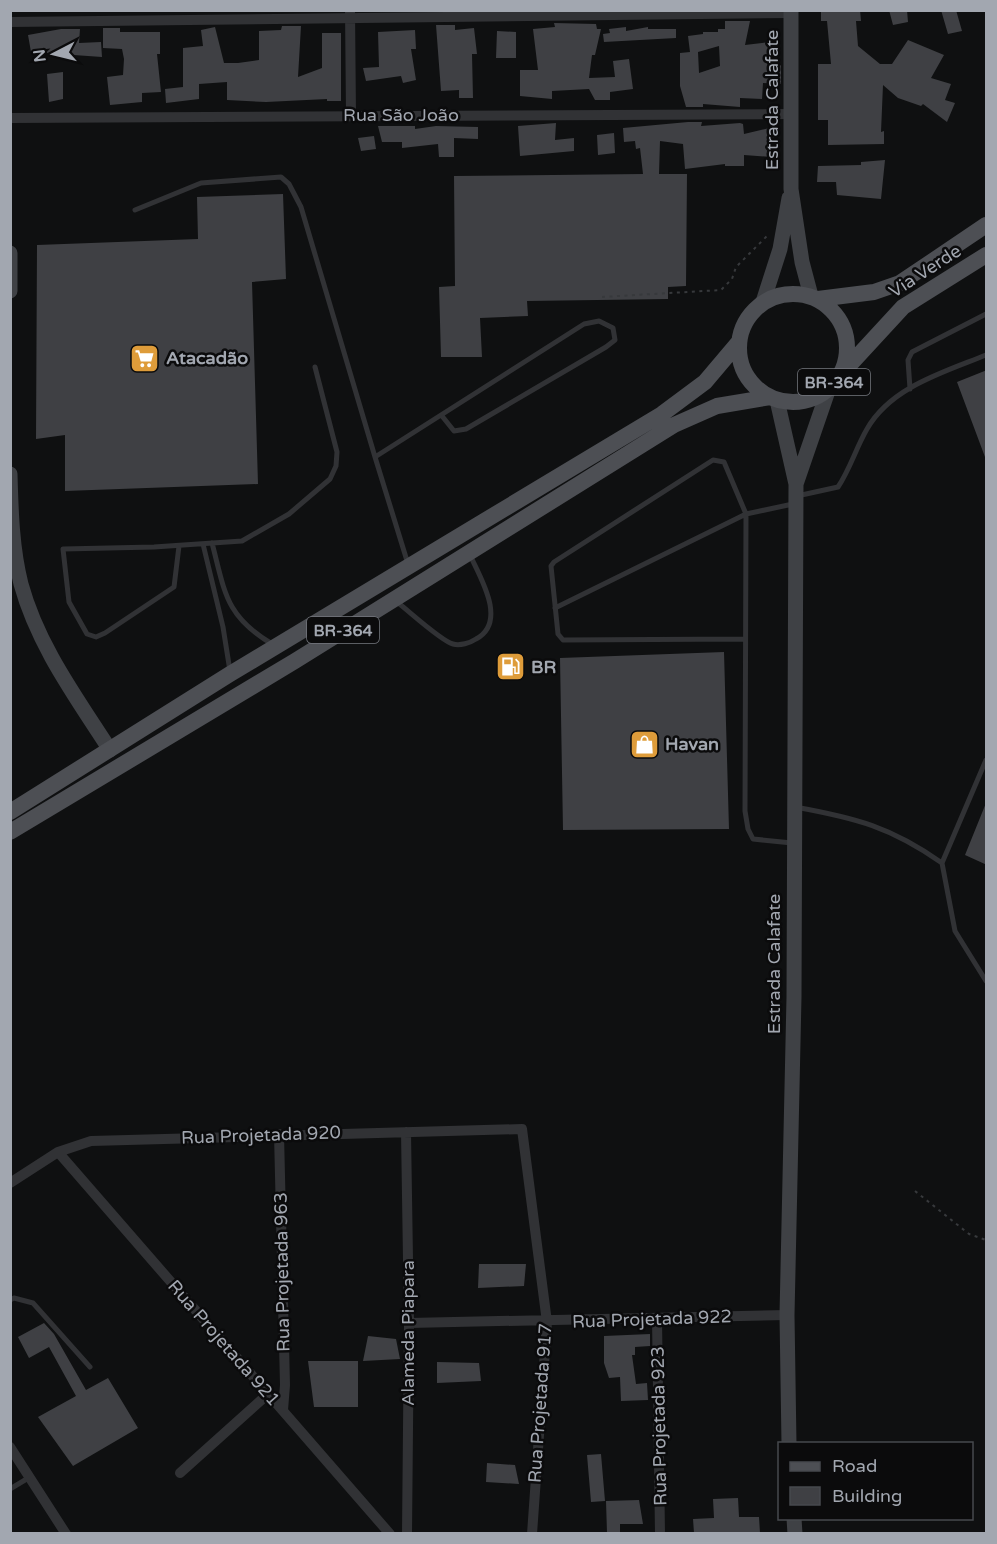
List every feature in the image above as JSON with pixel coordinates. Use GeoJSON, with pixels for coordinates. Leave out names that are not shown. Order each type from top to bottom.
{"type":"FeatureCollection","features":[{"type":"Feature","properties":{"kind":"main road","name":"Via Verde"},"geometry":{"type":"LineString","coordinates":[[815,298],[873,292],[900,283],[987,225]]}},
{"type":"Feature","properties":{"kind":"main road","name":"Via Verde"},"geometry":{"type":"LineString","coordinates":[[834,382],[903,306],[985,257]]}},
{"type":"Feature","properties":{"kind":"main road"},"geometry":{"type":"LineString","coordinates":[[763,302],[786,294],[815,298]]}},
{"type":"Feature","properties":{"kind":"main road","name":"BR-364"},"geometry":{"type":"LineString","coordinates":[[10,812],[230,674],[409,566],[668,419],[717,406],[774,399],[805,401],[834,382],[846,360],[847,342],[842,325],[832,310],[815,298]]}},
{"type":"Feature","properties":{"kind":"main road","name":"BR-364"},"geometry":{"type":"LineString","coordinates":[[10,832],[469,553],[668,419],[705,382],[738,343],[742,327],[751,313],[763,302]]}},
{"type":"Feature","properties":{"kind":"main road"},"geometry":{"type":"LineString","coordinates":[[738,343],[740,360],[746,375],[756,388],[774,399]]}},
{"type":"Feature","properties":{"kind":"street"},"geometry":{"type":"LineString","coordinates":[[10,22],[350,14],[791,12]]}},
{"type":"Feature","properties":{"kind":"street","name":"Estrada Calafate"},"geometry":{"type":"LineString","coordinates":[[791,12],[791,189],[802,262],[815,298]]}},
{"type":"Feature","properties":{"kind":"street"},"geometry":{"type":"LineString","coordinates":[[350,14],[351,115]]}},
{"type":"Feature","properties":{"kind":"street","name":"Rua São João"},"geometry":{"type":"LineString","coordinates":[[10,118],[791,114]]}},
{"type":"Feature","properties":{"kind":"street","name":"Estrada Calafate"},"geometry":{"type":"LineString","coordinates":[[763,302],[780,249],[791,189]]}},
{"type":"Feature","properties":{"kind":"street"},"geometry":{"type":"LineString","coordinates":[[10,253],[10,291]]}},
{"type":"Feature","properties":{"kind":"street","name":"Estrada Calafate"},"geometry":{"type":"LineString","coordinates":[[795,494],[834,382]]}},
{"type":"Feature","properties":{"kind":"street","name":"Estrada Calafate"},"geometry":{"type":"LineString","coordinates":[[774,399],[795,494],[794,997],[787,1315],[789,1442]]}},
{"type":"Feature","properties":{"kind":"street"},"geometry":{"type":"LineString","coordinates":[[10,474],[14,545],[21,583],[31,614],[55,664],[110,750]]}},
{"type":"Feature","properties":{"kind":"street","name":"Rua Projetada 920"},"geometry":{"type":"LineString","coordinates":[[10,1183],[58,1152],[91,1141],[279,1134],[522,1130]]}},
{"type":"Feature","properties":{"kind":"street","name":"Rua Projetada 917"},"geometry":{"type":"LineString","coordinates":[[522,1130],[547,1322],[532,1533]]}},
{"type":"Feature","properties":{"kind":"street","name":"Alameda Piapara"},"geometry":{"type":"LineString","coordinates":[[405,1132],[409,1323],[407,1533]]}},
{"type":"Feature","properties":{"kind":"street","name":"Rua Projetada 963"},"geometry":{"type":"LineString","coordinates":[[279,1134],[283,1410]]}},
{"type":"Feature","properties":{"kind":"street","name":"Rua Projetada 921"},"geometry":{"type":"LineString","coordinates":[[58,1152],[390,1533]]}},
{"type":"Feature","properties":{"kind":"street","name":"Rua Projetada 922"},"geometry":{"type":"LineString","coordinates":[[409,1323],[547,1322],[787,1315]]}},
{"type":"Feature","properties":{"kind":"street","name":"Rua Projetada 923"},"geometry":{"type":"LineString","coordinates":[[657,1318],[660,1533]]}},
{"type":"Feature","properties":{"kind":"street"},"geometry":{"type":"LineString","coordinates":[[180,1473],[268,1394]]}},
{"type":"Feature","properties":{"kind":"street"},"geometry":{"type":"LineString","coordinates":[[10,1447],[66,1533]]}},
{"type":"Feature","properties":{"kind":"lane"},"geometry":{"type":"LineString","coordinates":[[135,210],[201,183],[280,177],[289,184],[301,207],[409,566]]}},
{"type":"Feature","properties":{"kind":"lane"},"geometry":{"type":"LineString","coordinates":[[909,389],[908,360],[912,352],[987,314]]}},
{"type":"Feature","properties":{"kind":"lane"},"geometry":{"type":"LineString","coordinates":[[375,457],[584,324],[599,321],[613,328],[615,340],[606,347],[466,429],[454,430],[442,416]]}},
{"type":"Feature","properties":{"kind":"lane"},"geometry":{"type":"LineString","coordinates":[[555,608],[746,514],[795,494],[838,487],[867,429],[881,410],[909,389],[987,355]]}},
{"type":"Feature","properties":{"kind":"lane"},"geometry":{"type":"LineString","coordinates":[[179,546],[174,587],[105,633],[96,637],[87,634],[69,602],[63,549],[179,546],[242,541],[251,538],[289,514],[330,479],[336,465],[337,452],[315,367]]}},
{"type":"Feature","properties":{"kind":"lane"},"geometry":{"type":"LineString","coordinates":[[744,639],[563,640],[558,637],[550,566],[713,460],[724,462],[746,514],[744,639],[748,829],[753,839],[793,843]]}},
{"type":"Feature","properties":{"kind":"lane"},"geometry":{"type":"LineString","coordinates":[[212,543],[225,595],[239,620],[276,646]]}},
{"type":"Feature","properties":{"kind":"lane"},"geometry":{"type":"LineString","coordinates":[[203,544],[223,627],[230,674]]}},
{"type":"Feature","properties":{"kind":"lane"},"geometry":{"type":"LineString","coordinates":[[393,599],[453,644],[467,644],[478,639],[486,631],[491,617],[489,595],[469,553]]}},
{"type":"Feature","properties":{"kind":"lane"},"geometry":{"type":"LineString","coordinates":[[987,760],[942,863],[955,931],[987,981]]}},
{"type":"Feature","properties":{"kind":"lane"},"geometry":{"type":"LineString","coordinates":[[794,807],[845,816],[879,826],[913,842],[942,863]]}},
{"type":"Feature","properties":{"kind":"lane"},"geometry":{"type":"LineString","coordinates":[[10,1300],[14,1298],[33,1303],[90,1367]]}},
{"type":"Feature","properties":{"kind":"lane"},"geometry":{"type":"LineString","coordinates":[[10,1489],[30,1477]]}},
{"type":"Feature","properties":{"kind":"path"},"geometry":{"type":"LineString","coordinates":[[602,297],[721,290],[732,279],[736,267],[767,236],[782,231]]}},
{"type":"Feature","properties":{"kind":"path"},"geometry":{"type":"LineString","coordinates":[[915,1191],[969,1234],[987,1240]]}},
{"type":"Feature","properties":{"kind":"building"},"geometry":{"type":"Polygon","coordinates":[[[821,10],[860,10],[861,21],[856,21],[858,46],[880,64],[892,64],[908,40],[944,55],[931,78],[951,84],[945,100],[955,103],[947,122],[923,104],[921,106],[898,98],[883,85],[881,132],[884,131],[884,144],[828,145],[828,120],[818,120],[818,64],[831,64],[827,21],[821,21],[821,10]]]}},
{"type":"Feature","properties":{"kind":"building"},"geometry":{"type":"Polygon","coordinates":[[[889,10],[907,10],[908,22],[893,25],[889,10]]]}},
{"type":"Feature","properties":{"kind":"building"},"geometry":{"type":"Polygon","coordinates":[[[941,10],[956,10],[962,31],[948,34],[941,10]]]}},
{"type":"Feature","properties":{"kind":"building"},"geometry":{"type":"Polygon","coordinates":[[[725,21],[750,21],[745,45],[769,42],[772,66],[781,65],[781,84],[763,83],[762,99],[740,98],[740,107],[703,104],[703,107],[686,107],[680,86],[680,53],[690,52],[688,36],[725,29],[725,21]],[[719,46],[698,52],[699,73],[720,66],[719,46]]]}},
{"type":"Feature","properties":{"kind":"building"},"geometry":{"type":"Polygon","coordinates":[[[554,23],[596,24],[597,29],[601,29],[595,55],[592,55],[589,78],[615,77],[613,61],[629,59],[633,89],[610,92],[610,100],[595,100],[589,89],[552,91],[552,99],[520,96],[520,70],[538,70],[533,29],[555,27],[554,23]]]}},
{"type":"Feature","properties":{"kind":"building"},"geometry":{"type":"Polygon","coordinates":[[[436,25],[455,25],[455,30],[474,28],[477,54],[472,54],[473,98],[459,98],[459,90],[441,91],[436,25]]]}},
{"type":"Feature","properties":{"kind":"building"},"geometry":{"type":"Polygon","coordinates":[[[282,26],[301,26],[298,77],[322,68],[322,33],[341,33],[341,101],[327,101],[327,99],[266,102],[227,100],[227,82],[199,84],[199,99],[166,103],[165,89],[183,87],[183,48],[203,46],[201,30],[215,27],[224,63],[238,63],[259,60],[259,31],[281,30],[282,26]]]}},
{"type":"Feature","properties":{"kind":"building"},"geometry":{"type":"Polygon","coordinates":[[[626,27],[626,31],[648,27],[648,29],[676,29],[676,38],[604,42],[603,34],[610,33],[609,29],[626,27]]]}},
{"type":"Feature","properties":{"kind":"building"},"geometry":{"type":"Polygon","coordinates":[[[103,28],[120,28],[120,32],[160,32],[160,54],[157,54],[161,92],[142,93],[142,102],[110,105],[107,77],[123,75],[124,59],[122,49],[103,48],[103,28]]]}},
{"type":"Feature","properties":{"kind":"building"},"geometry":{"type":"Polygon","coordinates":[[[61,29],[80,29],[79,43],[101,42],[102,57],[31,52],[28,35],[61,29]]]}},
{"type":"Feature","properties":{"kind":"building"},"geometry":{"type":"Polygon","coordinates":[[[415,30],[416,49],[411,49],[416,80],[403,83],[401,76],[366,81],[363,68],[379,67],[378,32],[415,30]]]}},
{"type":"Feature","properties":{"kind":"building"},"geometry":{"type":"Polygon","coordinates":[[[497,31],[516,32],[516,58],[496,58],[497,31]]]}},
{"type":"Feature","properties":{"kind":"building"},"geometry":{"type":"Polygon","coordinates":[[[63,72],[63,99],[49,102],[47,74],[63,72]]]}},
{"type":"Feature","properties":{"kind":"building"},"geometry":{"type":"Polygon","coordinates":[[[702,122],[701,126],[740,123],[743,124],[744,134],[774,127],[772,157],[744,155],[744,166],[725,166],[725,164],[685,169],[683,144],[660,141],[659,174],[687,174],[686,286],[668,287],[668,299],[527,301],[528,316],[480,318],[482,357],[441,357],[439,287],[455,286],[454,176],[643,174],[640,148],[636,149],[635,141],[624,142],[623,128],[702,122]]]}},
{"type":"Feature","properties":{"kind":"building"},"geometry":{"type":"Polygon","coordinates":[[[556,123],[555,140],[574,138],[574,151],[520,156],[518,126],[556,123]]]}},
{"type":"Feature","properties":{"kind":"building"},"geometry":{"type":"Polygon","coordinates":[[[378,126],[415,126],[415,129],[436,126],[478,127],[478,139],[454,138],[454,157],[439,157],[438,144],[402,148],[402,142],[382,142],[378,126]]]}},
{"type":"Feature","properties":{"kind":"building"},"geometry":{"type":"Polygon","coordinates":[[[614,133],[615,153],[598,155],[597,135],[614,133]]]}},
{"type":"Feature","properties":{"kind":"building"},"geometry":{"type":"Polygon","coordinates":[[[374,136],[376,149],[361,151],[358,138],[374,136]]]}},
{"type":"Feature","properties":{"kind":"building"},"geometry":{"type":"Polygon","coordinates":[[[885,160],[881,199],[837,195],[836,182],[817,182],[818,166],[861,165],[861,162],[885,160]]]}},
{"type":"Feature","properties":{"kind":"building","name":"Atacadão"},"geometry":{"type":"Polygon","coordinates":[[[283,194],[286,279],[252,282],[258,484],[65,491],[65,435],[36,439],[37,245],[198,239],[197,197],[283,194]]]}},
{"type":"Feature","properties":{"kind":"building"},"geometry":{"type":"Polygon","coordinates":[[[987,370],[987,457],[985,457],[957,382],[987,370]]]}},
{"type":"Feature","properties":{"kind":"building","name":"Havan"},"geometry":{"type":"Polygon","coordinates":[[[724,652],[729,829],[563,830],[560,658],[724,652]]]}},
{"type":"Feature","properties":{"kind":"building"},"geometry":{"type":"Polygon","coordinates":[[[987,803],[987,865],[965,855],[987,803]]]}},
{"type":"Feature","properties":{"kind":"building"},"geometry":{"type":"Polygon","coordinates":[[[479,1264],[526,1264],[524,1286],[478,1288],[479,1264]]]}},
{"type":"Feature","properties":{"kind":"building"},"geometry":{"type":"Polygon","coordinates":[[[44,1323],[54,1334],[86,1390],[108,1378],[138,1428],[73,1466],[38,1417],[76,1396],[49,1347],[29,1358],[18,1337],[44,1323]]]}},
{"type":"Feature","properties":{"kind":"building"},"geometry":{"type":"Polygon","coordinates":[[[650,1334],[650,1346],[635,1347],[635,1355],[632,1355],[636,1384],[647,1383],[648,1400],[621,1401],[620,1377],[609,1378],[604,1363],[604,1336],[650,1334]]]}},
{"type":"Feature","properties":{"kind":"building"},"geometry":{"type":"Polygon","coordinates":[[[368,1336],[396,1339],[400,1359],[363,1361],[368,1336]]]}},
{"type":"Feature","properties":{"kind":"building"},"geometry":{"type":"Polygon","coordinates":[[[308,1361],[358,1361],[358,1407],[314,1407],[308,1361]]]}},
{"type":"Feature","properties":{"kind":"building"},"geometry":{"type":"Polygon","coordinates":[[[437,1362],[479,1363],[481,1381],[437,1383],[437,1362]]]}},
{"type":"Feature","properties":{"kind":"building"},"geometry":{"type":"Polygon","coordinates":[[[601,1454],[605,1501],[591,1502],[587,1455],[601,1454]]]}},
{"type":"Feature","properties":{"kind":"building"},"geometry":{"type":"Polygon","coordinates":[[[487,1463],[515,1465],[519,1484],[486,1482],[487,1463]]]}},
{"type":"Feature","properties":{"kind":"building"},"geometry":{"type":"Polygon","coordinates":[[[738,1498],[739,1517],[759,1517],[760,1533],[694,1533],[693,1519],[714,1518],[713,1499],[738,1498]]]}},
{"type":"Feature","properties":{"kind":"building"},"geometry":{"type":"Polygon","coordinates":[[[639,1500],[643,1524],[620,1524],[620,1533],[607,1533],[606,1501],[639,1500]]]}},
{"type":"Feature","properties":{"kind":"place","name":"Atacadão"},"geometry":{"type":"Point","coordinates":[145,358]}},
{"type":"Feature","properties":{"kind":"place","name":"BR"},"geometry":{"type":"Point","coordinates":[510,667]}},
{"type":"Feature","properties":{"kind":"place","name":"Havan"},"geometry":{"type":"Point","coordinates":[644,744]}}]}
